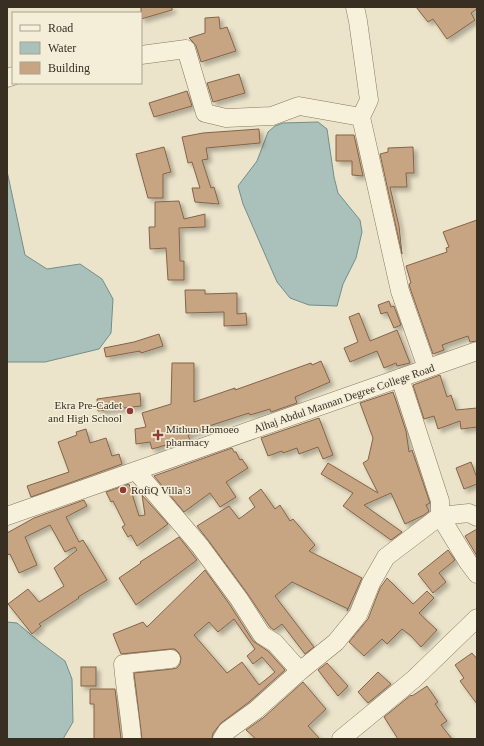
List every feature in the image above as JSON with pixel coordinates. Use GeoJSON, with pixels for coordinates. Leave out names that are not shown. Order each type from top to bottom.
{"type":"FeatureCollection","features":[{"type":"Feature","properties":{"kind":"street"},"geometry":{"type":"LineString","coordinates":[[355,7],[369,100],[361,117],[400,291],[427,368]]}},
{"type":"Feature","properties":{"kind":"street"},"geometry":{"type":"LineString","coordinates":[[142,55],[186,49],[205,113],[226,118],[272,116],[299,106],[361,117]]}},
{"type":"Feature","properties":{"kind":"street","name":"Alhaj Abdul Mannan Degree College Road"},"geometry":{"type":"LineString","coordinates":[[7,516],[477,351]]}},
{"type":"Feature","properties":{"kind":"street"},"geometry":{"type":"LineString","coordinates":[[400,378],[440,501],[440,516],[477,574]]}},
{"type":"Feature","properties":{"kind":"street"},"geometry":{"type":"LineString","coordinates":[[136,471],[200,546],[239,599],[262,635],[275,643],[300,671]]}},
{"type":"Feature","properties":{"kind":"street"},"geometry":{"type":"LineString","coordinates":[[222,739],[228,731],[256,710],[300,671],[336,642],[358,615],[371,583],[386,557],[440,516],[469,513],[477,518]]}},
{"type":"Feature","properties":{"kind":"street"},"geometry":{"type":"LineString","coordinates":[[341,739],[414,679],[477,618]]}},
{"type":"Feature","properties":{"kind":"street"},"geometry":{"type":"LineString","coordinates":[[132,739],[123,664],[171,659]]}},
{"type":"Feature","properties":{"kind":"water"},"geometry":{"type":"Polygon","coordinates":[[[318,122],[327,129],[334,177],[338,193],[360,220],[362,232],[356,258],[343,284],[337,306],[309,305],[290,298],[277,282],[243,204],[238,186],[257,161],[268,132],[275,126],[283,123],[318,122]]]}},
{"type":"Feature","properties":{"kind":"water"},"geometry":{"type":"Polygon","coordinates":[[[7,171],[25,255],[47,269],[80,264],[102,279],[113,299],[111,333],[99,349],[45,362],[7,362],[7,171]]]}},
{"type":"Feature","properties":{"kind":"water"},"geometry":{"type":"Polygon","coordinates":[[[7,622],[17,623],[65,661],[72,679],[73,722],[63,739],[7,739],[7,622]]]}},
{"type":"Feature","properties":{"kind":"building"},"geometry":{"type":"Polygon","coordinates":[[[141,7],[172,7],[172,10],[142,19],[141,7]]]}},
{"type":"Feature","properties":{"kind":"building"},"geometry":{"type":"Polygon","coordinates":[[[416,7],[477,7],[477,9],[471,13],[475,20],[447,39],[433,19],[428,22],[416,7]]]}},
{"type":"Feature","properties":{"kind":"building"},"geometry":{"type":"Polygon","coordinates":[[[219,17],[220,29],[227,27],[236,51],[201,62],[196,46],[189,38],[205,33],[205,18],[219,17]]]}},
{"type":"Feature","properties":{"kind":"building"},"geometry":{"type":"Polygon","coordinates":[[[239,74],[245,93],[213,102],[207,83],[239,74]]]}},
{"type":"Feature","properties":{"kind":"building"},"geometry":{"type":"Polygon","coordinates":[[[187,91],[192,106],[154,117],[149,103],[187,91]]]}},
{"type":"Feature","properties":{"kind":"building"},"geometry":{"type":"Polygon","coordinates":[[[259,129],[260,143],[206,148],[208,159],[202,160],[211,188],[214,187],[219,204],[195,202],[192,188],[200,188],[192,162],[188,163],[182,137],[203,133],[259,129]]]}},
{"type":"Feature","properties":{"kind":"building"},"geometry":{"type":"Polygon","coordinates":[[[336,135],[354,135],[363,176],[352,175],[352,161],[336,161],[336,135]]]}},
{"type":"Feature","properties":{"kind":"building"},"geometry":{"type":"Polygon","coordinates":[[[164,147],[171,172],[163,174],[163,198],[148,198],[136,154],[164,147]]]}},
{"type":"Feature","properties":{"kind":"building"},"geometry":{"type":"Polygon","coordinates":[[[413,147],[414,173],[406,173],[407,187],[390,187],[399,226],[402,254],[380,154],[388,152],[388,148],[413,147]]]}},
{"type":"Feature","properties":{"kind":"building"},"geometry":{"type":"Polygon","coordinates":[[[179,201],[184,219],[205,214],[205,227],[179,228],[180,261],[184,261],[184,280],[168,280],[166,248],[150,249],[149,227],[155,227],[155,202],[179,201]]]}},
{"type":"Feature","properties":{"kind":"building"},"geometry":{"type":"Polygon","coordinates":[[[477,220],[477,341],[470,342],[468,336],[442,345],[444,350],[433,354],[410,288],[409,284],[411,283],[406,266],[447,252],[446,248],[449,247],[443,232],[477,220]]]}},
{"type":"Feature","properties":{"kind":"building"},"geometry":{"type":"Polygon","coordinates":[[[185,290],[205,290],[205,294],[237,293],[237,314],[246,313],[247,325],[224,326],[224,312],[186,313],[185,290]]]}},
{"type":"Feature","properties":{"kind":"building"},"geometry":{"type":"Polygon","coordinates":[[[389,301],[391,307],[394,306],[401,325],[394,328],[387,312],[381,314],[378,305],[389,301]]]}},
{"type":"Feature","properties":{"kind":"building"},"geometry":{"type":"Polygon","coordinates":[[[359,313],[370,341],[397,330],[410,363],[397,366],[396,363],[384,368],[377,351],[350,362],[344,348],[358,342],[349,317],[359,313]]]}},
{"type":"Feature","properties":{"kind":"building"},"geometry":{"type":"Polygon","coordinates":[[[159,334],[163,346],[141,353],[140,351],[106,357],[104,348],[134,342],[159,334]]]}},
{"type":"Feature","properties":{"kind":"building"},"geometry":{"type":"Polygon","coordinates":[[[321,361],[330,382],[295,397],[297,403],[271,412],[270,409],[250,415],[249,413],[203,428],[188,435],[190,440],[152,449],[150,442],[136,444],[135,429],[146,427],[142,413],[171,404],[172,363],[194,363],[194,402],[321,361]]]}},
{"type":"Feature","properties":{"kind":"building"},"geometry":{"type":"Polygon","coordinates":[[[440,375],[447,397],[451,395],[456,410],[477,408],[477,427],[461,429],[460,421],[438,429],[434,416],[424,419],[413,385],[440,375]]]}},
{"type":"Feature","properties":{"kind":"building"},"geometry":{"type":"Polygon","coordinates":[[[393,392],[406,431],[409,452],[412,450],[430,503],[426,505],[429,511],[405,524],[391,493],[364,505],[402,532],[391,540],[343,506],[353,493],[321,474],[328,463],[378,493],[363,463],[368,460],[373,438],[360,403],[393,392]]]}},
{"type":"Feature","properties":{"kind":"building"},"geometry":{"type":"Polygon","coordinates":[[[140,393],[141,406],[98,411],[97,399],[140,393]]]}},
{"type":"Feature","properties":{"kind":"building"},"geometry":{"type":"Polygon","coordinates":[[[319,418],[333,455],[323,459],[318,447],[299,454],[297,448],[268,456],[261,438],[319,418]]]}},
{"type":"Feature","properties":{"kind":"building"},"geometry":{"type":"Polygon","coordinates":[[[86,429],[90,443],[106,438],[112,456],[119,454],[122,464],[31,497],[27,486],[69,472],[58,442],[77,435],[76,432],[86,429]]]}},
{"type":"Feature","properties":{"kind":"building"},"geometry":{"type":"Polygon","coordinates":[[[232,448],[240,460],[242,459],[248,468],[226,482],[236,497],[220,507],[210,493],[184,512],[154,476],[232,448]]]}},
{"type":"Feature","properties":{"kind":"building"},"geometry":{"type":"Polygon","coordinates":[[[471,462],[477,478],[477,484],[464,489],[456,468],[471,462]]]}},
{"type":"Feature","properties":{"kind":"building"},"geometry":{"type":"Polygon","coordinates":[[[129,484],[139,516],[145,515],[142,495],[168,524],[137,546],[131,535],[128,537],[122,527],[125,525],[113,501],[111,502],[106,492],[129,484]]]}},
{"type":"Feature","properties":{"kind":"building"},"geometry":{"type":"Polygon","coordinates":[[[261,489],[275,509],[280,505],[290,521],[293,519],[315,545],[309,551],[362,578],[348,609],[292,582],[275,596],[314,647],[305,654],[282,624],[274,630],[270,627],[247,593],[197,526],[229,506],[239,519],[255,507],[249,498],[261,489]]]}},
{"type":"Feature","properties":{"kind":"building"},"geometry":{"type":"Polygon","coordinates":[[[84,500],[87,506],[66,517],[79,542],[83,540],[107,580],[78,597],[79,598],[39,624],[41,626],[32,634],[8,604],[28,589],[39,602],[64,586],[54,568],[77,550],[75,547],[65,552],[50,525],[25,537],[37,565],[19,573],[10,554],[7,555],[7,533],[34,518],[84,500]]]}},
{"type":"Feature","properties":{"kind":"building"},"geometry":{"type":"Polygon","coordinates":[[[477,529],[477,556],[465,536],[477,529]]]}},
{"type":"Feature","properties":{"kind":"building"},"geometry":{"type":"Polygon","coordinates":[[[179,537],[197,560],[136,605],[119,578],[141,563],[140,562],[179,537]]]}},
{"type":"Feature","properties":{"kind":"building"},"geometry":{"type":"Polygon","coordinates":[[[448,550],[455,560],[439,573],[446,582],[433,593],[418,574],[448,550]]]}},
{"type":"Feature","properties":{"kind":"building"},"geometry":{"type":"Polygon","coordinates":[[[205,570],[253,641],[268,651],[285,670],[249,702],[221,723],[213,733],[212,739],[142,739],[134,673],[177,668],[180,664],[181,658],[175,649],[121,654],[113,634],[143,622],[147,627],[205,570]],[[234,619],[218,632],[209,622],[194,635],[227,673],[242,662],[259,685],[275,672],[262,657],[253,664],[247,656],[255,649],[234,619]]]}},
{"type":"Feature","properties":{"kind":"building"},"geometry":{"type":"Polygon","coordinates":[[[387,578],[413,604],[427,591],[434,598],[419,613],[437,630],[421,647],[402,629],[387,644],[382,639],[364,656],[349,642],[368,619],[380,588],[387,578]]]}},
{"type":"Feature","properties":{"kind":"building"},"geometry":{"type":"Polygon","coordinates":[[[472,653],[477,659],[477,704],[460,681],[464,678],[455,665],[472,653]]]}},
{"type":"Feature","properties":{"kind":"building"},"geometry":{"type":"Polygon","coordinates":[[[327,663],[348,686],[338,696],[318,670],[327,663]]]}},
{"type":"Feature","properties":{"kind":"building"},"geometry":{"type":"Polygon","coordinates":[[[81,667],[96,667],[96,686],[81,686],[81,667]]]}},
{"type":"Feature","properties":{"kind":"building"},"geometry":{"type":"Polygon","coordinates":[[[378,672],[391,684],[368,703],[358,692],[378,672]]]}},
{"type":"Feature","properties":{"kind":"building"},"geometry":{"type":"Polygon","coordinates":[[[303,682],[326,709],[308,726],[320,739],[256,739],[246,730],[263,718],[303,682]]]}},
{"type":"Feature","properties":{"kind":"building"},"geometry":{"type":"Polygon","coordinates":[[[427,686],[438,702],[435,704],[447,721],[441,725],[452,739],[398,739],[384,717],[411,695],[412,696],[427,686]]]}},
{"type":"Feature","properties":{"kind":"building"},"geometry":{"type":"Polygon","coordinates":[[[90,689],[115,689],[121,739],[94,739],[94,704],[90,704],[90,689]]]}},
{"type":"Feature","properties":{"kind":"place","name":"Ekra Pre-Cadet and High School"},"geometry":{"type":"Point","coordinates":[130,411]}},
{"type":"Feature","properties":{"kind":"place","name":"Mithun Homoeo pharmacy"},"geometry":{"type":"Point","coordinates":[158,435]}},
{"type":"Feature","properties":{"kind":"place","name":"RofiQ Villa 3"},"geometry":{"type":"Point","coordinates":[123,490]}}]}
